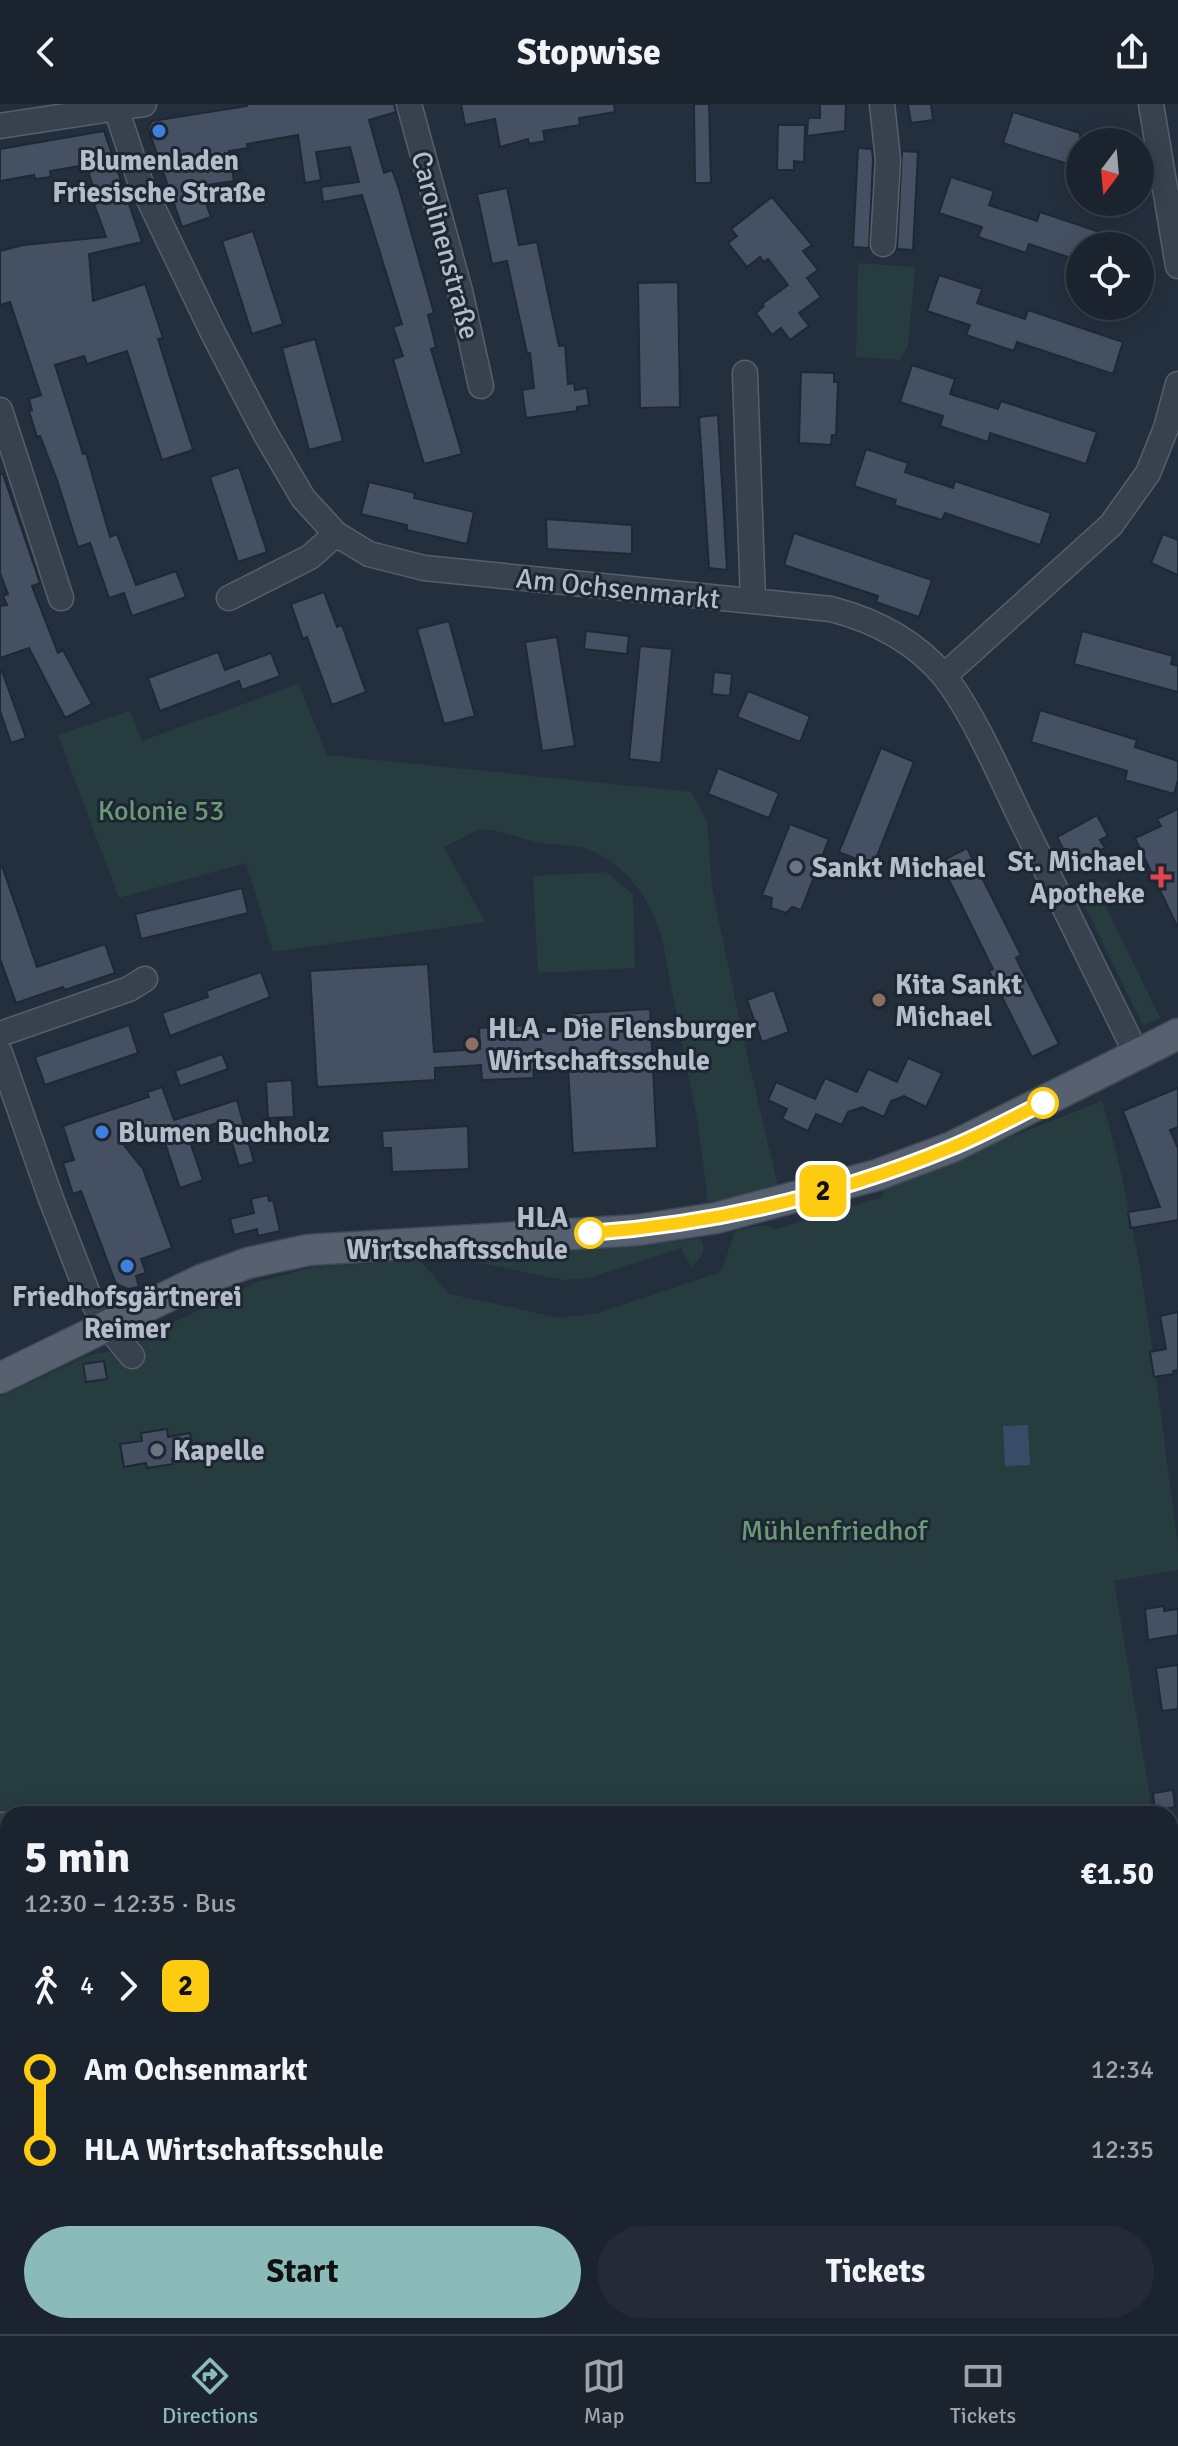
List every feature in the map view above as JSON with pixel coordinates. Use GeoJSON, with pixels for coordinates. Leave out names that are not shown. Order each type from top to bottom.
{"type":"FeatureCollection","features":[{"type":"Feature","properties":{"kind":"main road"},"geometry":{"type":"LineString","coordinates":[[0,1378],[201,1280],[248,1263],[308,1250],[638,1230],[716,1218],[877,1175],[952,1147],[1178,1034]]}},
{"type":"Feature","properties":{"kind":"street"},"geometry":{"type":"LineString","coordinates":[[0,126],[144,104]]}},
{"type":"Feature","properties":{"kind":"street","name":"Carolinenstraße"},"geometry":{"type":"LineString","coordinates":[[409,104],[460,291],[481,386]]}},
{"type":"Feature","properties":{"kind":"street"},"geometry":{"type":"LineString","coordinates":[[882,104],[888,160],[883,244]]}},
{"type":"Feature","properties":{"kind":"street"},"geometry":{"type":"LineString","coordinates":[[1151,104],[1178,266]]}},
{"type":"Feature","properties":{"kind":"street","name":"Am Ochsenmarkt"},"geometry":{"type":"LineString","coordinates":[[116,108],[140,181],[179,267],[265,433],[303,498],[336,534],[369,554],[424,568],[831,609],[881,626],[903,640],[944,676],[997,770],[1137,1055]]}},
{"type":"Feature","properties":{"kind":"street"},"geometry":{"type":"LineString","coordinates":[[745,373],[753,601]]}},
{"type":"Feature","properties":{"kind":"street"},"geometry":{"type":"LineString","coordinates":[[944,676],[1111,525],[1148,473],[1166,428],[1178,384]]}},
{"type":"Feature","properties":{"kind":"street"},"geometry":{"type":"LineString","coordinates":[[0,410],[61,598]]}},
{"type":"Feature","properties":{"kind":"street"},"geometry":{"type":"LineString","coordinates":[[229,598],[310,557],[336,534]]}},
{"type":"Feature","properties":{"kind":"street"},"geometry":{"type":"LineString","coordinates":[[0,1034],[129,989],[145,979]]}},
{"type":"Feature","properties":{"kind":"street"},"geometry":{"type":"LineString","coordinates":[[0,1053],[88,1294],[108,1327],[132,1356]]}},
{"type":"Feature","properties":{"kind":"green space"},"geometry":{"type":"Polygon","coordinates":[[[858,263],[915,267],[908,347],[900,360],[856,357],[858,263]]]}},
{"type":"Feature","properties":{"kind":"green space","name":"Kolonie 53"},"geometry":{"type":"Polygon","coordinates":[[[299,684],[327,755],[691,792],[707,821],[712,887],[779,1191],[708,1202],[699,1130],[662,939],[650,909],[633,882],[596,853],[580,847],[542,843],[488,829],[479,830],[444,847],[485,922],[273,952],[246,863],[119,898],[58,735],[130,711],[142,741],[299,684]]]}},
{"type":"Feature","properties":{"kind":"green space"},"geometry":{"type":"Polygon","coordinates":[[[606,872],[633,894],[635,968],[538,973],[533,876],[606,872]]]}},
{"type":"Feature","properties":{"kind":"green space"},"geometry":{"type":"Polygon","coordinates":[[[1091,881],[1107,882],[1117,893],[1103,901],[1160,1018],[1143,1026],[1077,890],[1091,881]]]}},
{"type":"Feature","properties":{"kind":"green space","name":"Mühlenfriedhof"},"geometry":{"type":"Polygon","coordinates":[[[1102,1101],[1117,1155],[1139,1265],[1178,1545],[1178,1570],[1114,1581],[1152,1806],[0,1806],[0,1397],[89,1355],[114,1351],[257,1282],[314,1267],[420,1260],[449,1294],[560,1318],[599,1313],[721,1272],[735,1231],[763,1225],[777,1229],[882,1197],[885,1186],[1102,1101]]]}},
{"type":"Feature","properties":{"kind":"green space"},"geometry":{"type":"Polygon","coordinates":[[[701,1239],[702,1255],[691,1267],[681,1248],[589,1278],[564,1280],[455,1258],[701,1239]]]}},
{"type":"Feature","properties":{"kind":"water"},"geometry":{"type":"Polygon","coordinates":[[[1028,1425],[1030,1465],[1005,1466],[1003,1426],[1028,1425]]]}},
{"type":"Feature","properties":{"kind":"building"},"geometry":{"type":"Polygon","coordinates":[[[246,104],[394,104],[396,112],[369,120],[384,173],[392,170],[399,189],[434,313],[428,315],[436,347],[431,349],[462,454],[424,464],[393,359],[403,356],[393,327],[402,324],[362,195],[323,202],[321,187],[359,182],[350,147],[316,152],[321,180],[305,183],[298,135],[247,144],[248,148],[229,151],[234,181],[200,186],[211,217],[182,227],[148,128],[152,121],[246,104]]]}},
{"type":"Feature","properties":{"kind":"building"},"geometry":{"type":"Polygon","coordinates":[[[461,104],[614,104],[615,112],[579,118],[580,125],[543,131],[545,141],[529,144],[528,139],[500,147],[495,119],[465,125],[461,104]]]}},
{"type":"Feature","properties":{"kind":"building"},"geometry":{"type":"Polygon","coordinates":[[[694,104],[709,104],[711,183],[695,183],[694,104]]]}},
{"type":"Feature","properties":{"kind":"building"},"geometry":{"type":"Polygon","coordinates":[[[820,104],[846,104],[845,131],[807,136],[808,118],[820,118],[820,104]]]}},
{"type":"Feature","properties":{"kind":"building"},"geometry":{"type":"Polygon","coordinates":[[[908,104],[931,104],[933,120],[911,123],[908,104]]]}},
{"type":"Feature","properties":{"kind":"building"},"geometry":{"type":"Polygon","coordinates":[[[1013,112],[1066,129],[1066,163],[1003,143],[1013,112]]]}},
{"type":"Feature","properties":{"kind":"building"},"geometry":{"type":"Polygon","coordinates":[[[778,125],[805,125],[804,162],[794,161],[794,170],[777,170],[778,125]]]}},
{"type":"Feature","properties":{"kind":"building"},"geometry":{"type":"Polygon","coordinates":[[[104,131],[142,242],[89,254],[93,301],[145,284],[163,338],[158,339],[193,450],[162,460],[127,351],[87,364],[84,356],[55,365],[83,454],[86,453],[110,537],[117,534],[136,585],[176,571],[186,597],[132,616],[124,593],[109,598],[90,543],[78,547],[57,480],[29,411],[32,410],[29,399],[41,395],[10,302],[0,305],[0,251],[23,245],[106,237],[90,193],[95,192],[86,165],[50,171],[51,177],[35,179],[34,175],[0,181],[0,149],[104,131]]]}},
{"type":"Feature","properties":{"kind":"building"},"geometry":{"type":"Polygon","coordinates":[[[858,148],[872,149],[869,248],[853,247],[858,148]]]}},
{"type":"Feature","properties":{"kind":"building"},"geometry":{"type":"Polygon","coordinates":[[[902,151],[918,152],[913,250],[897,249],[902,151]]]}},
{"type":"Feature","properties":{"kind":"building"},"geometry":{"type":"Polygon","coordinates":[[[951,177],[994,191],[989,205],[1037,221],[1040,212],[1100,232],[1066,232],[1066,256],[1029,244],[1026,253],[978,237],[982,227],[939,213],[951,177]]]}},
{"type":"Feature","properties":{"kind":"building"},"geometry":{"type":"Polygon","coordinates":[[[507,188],[519,245],[537,242],[559,346],[565,345],[568,384],[574,383],[575,390],[587,388],[589,405],[577,407],[577,411],[526,418],[522,390],[534,388],[530,353],[527,353],[507,261],[492,264],[477,194],[507,188]]]}},
{"type":"Feature","properties":{"kind":"building"},"geometry":{"type":"Polygon","coordinates":[[[772,197],[812,245],[803,251],[818,270],[807,278],[821,297],[799,313],[809,326],[790,340],[781,328],[772,335],[756,313],[764,306],[762,304],[788,285],[768,259],[764,262],[760,257],[747,267],[728,243],[737,236],[731,229],[772,197]]]}},
{"type":"Feature","properties":{"kind":"building"},"geometry":{"type":"Polygon","coordinates":[[[253,231],[283,324],[252,334],[222,241],[253,231]]]}},
{"type":"Feature","properties":{"kind":"building"},"geometry":{"type":"Polygon","coordinates":[[[939,275],[982,289],[977,303],[1025,319],[1028,310],[1123,342],[1113,374],[1017,342],[1014,351],[966,335],[970,325],[927,311],[939,275]]]}},
{"type":"Feature","properties":{"kind":"building"},"geometry":{"type":"Polygon","coordinates":[[[678,282],[680,407],[640,408],[638,283],[678,282]]]}},
{"type":"Feature","properties":{"kind":"building"},"geometry":{"type":"Polygon","coordinates":[[[315,339],[343,441],[309,450],[282,348],[315,339]]]}},
{"type":"Feature","properties":{"kind":"building"},"geometry":{"type":"Polygon","coordinates":[[[912,365],[955,379],[950,394],[998,409],[1001,401],[1097,432],[1086,464],[990,433],[988,442],[940,426],[943,416],[900,402],[912,365]]]}},
{"type":"Feature","properties":{"kind":"building"},"geometry":{"type":"Polygon","coordinates":[[[801,372],[834,373],[834,382],[838,382],[836,435],[832,435],[831,445],[799,443],[801,372]]]}},
{"type":"Feature","properties":{"kind":"building"},"geometry":{"type":"Polygon","coordinates":[[[718,415],[727,570],[709,568],[699,417],[718,415]]]}},
{"type":"Feature","properties":{"kind":"building"},"geometry":{"type":"Polygon","coordinates":[[[866,449],[908,463],[905,472],[953,488],[955,481],[1051,513],[1040,545],[945,513],[942,520],[894,505],[896,500],[854,486],[866,449]]]}},
{"type":"Feature","properties":{"kind":"building"},"geometry":{"type":"Polygon","coordinates":[[[239,467],[267,552],[238,562],[210,477],[239,467]]]}},
{"type":"Feature","properties":{"kind":"building"},"geometry":{"type":"Polygon","coordinates":[[[0,474],[3,474],[40,583],[32,586],[58,653],[63,650],[92,704],[65,718],[29,648],[0,658],[0,606],[7,605],[3,596],[8,594],[0,573],[0,474]]]}},
{"type":"Feature","properties":{"kind":"building"},"geometry":{"type":"Polygon","coordinates":[[[369,482],[415,493],[414,498],[474,512],[467,544],[407,530],[407,525],[361,514],[369,482]]]}},
{"type":"Feature","properties":{"kind":"building"},"geometry":{"type":"Polygon","coordinates":[[[546,519],[632,525],[632,554],[547,549],[546,519]]]}},
{"type":"Feature","properties":{"kind":"building"},"geometry":{"type":"Polygon","coordinates":[[[794,533],[932,580],[919,617],[876,602],[878,596],[784,565],[794,533]]]}},
{"type":"Feature","properties":{"kind":"building"},"geometry":{"type":"Polygon","coordinates":[[[1163,534],[1178,540],[1178,575],[1151,563],[1163,534]]]}},
{"type":"Feature","properties":{"kind":"building"},"geometry":{"type":"Polygon","coordinates":[[[324,592],[337,627],[342,625],[366,692],[332,705],[307,637],[303,639],[291,604],[324,592]]]}},
{"type":"Feature","properties":{"kind":"building"},"geometry":{"type":"Polygon","coordinates":[[[449,621],[475,716],[444,724],[417,629],[449,621]]]}},
{"type":"Feature","properties":{"kind":"building"},"geometry":{"type":"Polygon","coordinates":[[[586,631],[629,636],[627,654],[584,649],[586,631]]]}},
{"type":"Feature","properties":{"kind":"building"},"geometry":{"type":"Polygon","coordinates":[[[1082,631],[1173,656],[1171,664],[1178,666],[1178,692],[1074,664],[1082,631]]]}},
{"type":"Feature","properties":{"kind":"building"},"geometry":{"type":"Polygon","coordinates":[[[557,637],[575,746],[542,751],[525,642],[557,637]]]}},
{"type":"Feature","properties":{"kind":"building"},"geometry":{"type":"Polygon","coordinates":[[[640,646],[672,649],[661,763],[629,759],[640,646]]]}},
{"type":"Feature","properties":{"kind":"building"},"geometry":{"type":"Polygon","coordinates":[[[218,652],[225,670],[271,653],[280,676],[242,690],[239,681],[160,711],[148,678],[218,652]]]}},
{"type":"Feature","properties":{"kind":"building"},"geometry":{"type":"Polygon","coordinates":[[[2,671],[26,738],[11,743],[0,711],[2,671]]]}},
{"type":"Feature","properties":{"kind":"building"},"geometry":{"type":"Polygon","coordinates":[[[714,672],[732,674],[730,696],[712,694],[714,672]]]}},
{"type":"Feature","properties":{"kind":"building"},"geometry":{"type":"Polygon","coordinates":[[[748,691],[810,716],[800,742],[737,717],[748,691]]]}},
{"type":"Feature","properties":{"kind":"building"},"geometry":{"type":"Polygon","coordinates":[[[1040,710],[1137,740],[1135,747],[1178,761],[1174,794],[1125,780],[1127,771],[1031,742],[1040,710]]]}},
{"type":"Feature","properties":{"kind":"building"},"geometry":{"type":"Polygon","coordinates":[[[881,748],[914,762],[873,866],[839,852],[881,748]]]}},
{"type":"Feature","properties":{"kind":"building"},"geometry":{"type":"Polygon","coordinates":[[[718,768],[779,793],[769,818],[708,794],[718,768]]]}},
{"type":"Feature","properties":{"kind":"building"},"geometry":{"type":"Polygon","coordinates":[[[1178,809],[1178,928],[1135,838],[1161,826],[1157,819],[1178,809]]]}},
{"type":"Feature","properties":{"kind":"building"},"geometry":{"type":"Polygon","coordinates":[[[1097,815],[1108,836],[1100,840],[1105,848],[1090,856],[1094,862],[1081,868],[1070,863],[1057,837],[1097,815]]]}},
{"type":"Feature","properties":{"kind":"building","name":"Sankt Michael"},"geometry":{"type":"Polygon","coordinates":[[[790,824],[829,839],[801,910],[792,907],[786,913],[771,908],[772,898],[762,895],[790,824]]]}},
{"type":"Feature","properties":{"kind":"building"},"geometry":{"type":"Polygon","coordinates":[[[967,848],[1021,955],[1016,958],[1059,1044],[1032,1057],[940,862],[967,848]]]}},
{"type":"Feature","properties":{"kind":"building"},"geometry":{"type":"Polygon","coordinates":[[[2,866],[37,967],[105,944],[115,973],[16,1003],[0,959],[2,866]]]}},
{"type":"Feature","properties":{"kind":"building"},"geometry":{"type":"Polygon","coordinates":[[[242,888],[248,913],[141,939],[135,914],[242,888]]]}},
{"type":"Feature","properties":{"kind":"building"},"geometry":{"type":"Polygon","coordinates":[[[428,964],[434,1052],[480,1049],[479,1028],[531,1025],[531,1033],[565,1031],[564,1014],[650,1009],[657,1148],[573,1153],[568,1067],[533,1070],[534,1078],[482,1080],[481,1065],[435,1068],[435,1080],[317,1087],[310,971],[428,964]]]}},
{"type":"Feature","properties":{"kind":"building"},"geometry":{"type":"Polygon","coordinates":[[[261,972],[270,997],[170,1036],[162,1013],[208,997],[206,991],[261,972]]]}},
{"type":"Feature","properties":{"kind":"building"},"geometry":{"type":"Polygon","coordinates":[[[774,990],[789,1032],[762,1042],[747,1000],[774,990]]]}},
{"type":"Feature","properties":{"kind":"building"},"geometry":{"type":"Polygon","coordinates":[[[129,1025],[138,1053],[45,1085],[35,1057],[129,1025]]]}},
{"type":"Feature","properties":{"kind":"building"},"geometry":{"type":"Polygon","coordinates":[[[222,1054],[228,1069],[180,1086],[175,1071],[222,1054]]]}},
{"type":"Feature","properties":{"kind":"building"},"geometry":{"type":"Polygon","coordinates":[[[908,1058],[942,1073],[926,1107],[904,1096],[891,1101],[884,1117],[862,1107],[848,1112],[842,1125],[816,1114],[808,1131],[782,1119],[787,1109],[768,1100],[776,1082],[815,1099],[825,1078],[857,1092],[868,1069],[897,1082],[908,1058]]]}},
{"type":"Feature","properties":{"kind":"building"},"geometry":{"type":"Polygon","coordinates":[[[292,1080],[294,1117],[268,1118],[266,1082],[292,1080]]]}},
{"type":"Feature","properties":{"kind":"building"},"geometry":{"type":"Polygon","coordinates":[[[162,1087],[174,1120],[237,1100],[254,1162],[239,1166],[230,1136],[225,1138],[220,1122],[187,1133],[203,1180],[180,1188],[161,1131],[123,1144],[143,1169],[172,1248],[141,1259],[146,1273],[136,1276],[139,1287],[128,1289],[116,1284],[81,1191],[73,1194],[63,1163],[74,1160],[63,1126],[149,1097],[147,1092],[162,1087]]]}},
{"type":"Feature","properties":{"kind":"building"},"geometry":{"type":"Polygon","coordinates":[[[1178,1088],[1178,1127],[1170,1130],[1178,1148],[1178,1220],[1131,1228],[1128,1212],[1160,1207],[1123,1111],[1178,1088]]]}},
{"type":"Feature","properties":{"kind":"building"},"geometry":{"type":"Polygon","coordinates":[[[468,1126],[469,1169],[392,1172],[391,1148],[383,1148],[382,1131],[468,1126]]]}},
{"type":"Feature","properties":{"kind":"building"},"geometry":{"type":"Polygon","coordinates":[[[268,1195],[269,1201],[273,1200],[280,1231],[258,1236],[257,1229],[234,1235],[230,1219],[254,1213],[251,1199],[268,1195]]]}},
{"type":"Feature","properties":{"kind":"building"},"geometry":{"type":"Polygon","coordinates":[[[1178,1312],[1178,1370],[1173,1374],[1154,1377],[1150,1352],[1166,1349],[1160,1316],[1178,1312]]]}},
{"type":"Feature","properties":{"kind":"building"},"geometry":{"type":"Polygon","coordinates":[[[104,1361],[107,1379],[86,1382],[83,1364],[104,1361]]]}},
{"type":"Feature","properties":{"kind":"building","name":"Kapelle"},"geometry":{"type":"Polygon","coordinates":[[[167,1429],[168,1437],[190,1433],[194,1455],[172,1459],[173,1464],[147,1468],[146,1463],[124,1467],[120,1444],[142,1441],[141,1433],[167,1429]]]}},
{"type":"Feature","properties":{"kind":"building"},"geometry":{"type":"Polygon","coordinates":[[[1164,1606],[1164,1611],[1178,1609],[1178,1635],[1148,1640],[1145,1609],[1164,1606]]]}},
{"type":"Feature","properties":{"kind":"building"},"geometry":{"type":"Polygon","coordinates":[[[1178,1665],[1178,1709],[1162,1711],[1156,1668],[1178,1665]]]}},
{"type":"Feature","properties":{"kind":"building"},"geometry":{"type":"Polygon","coordinates":[[[1173,1790],[1175,1806],[1154,1806],[1153,1793],[1173,1790]]]}},
{"type":"Feature","properties":{"kind":"bus line","name":"2"},"geometry":{"type":"LineString","coordinates":[[590,1233],[638,1230],[716,1218],[877,1175],[952,1147],[1043,1103]]}},
{"type":"Feature","properties":{"kind":"place","name":"Blumenladen Friesische Straße"},"geometry":{"type":"Point","coordinates":[159,131]}},
{"type":"Feature","properties":{"kind":"place","name":"Sankt Michael"},"geometry":{"type":"Point","coordinates":[796,867]}},
{"type":"Feature","properties":{"kind":"place","name":"St. Michael Apotheke"},"geometry":{"type":"Point","coordinates":[1161,877]}},
{"type":"Feature","properties":{"kind":"place","name":"Kita Sankt Michael"},"geometry":{"type":"Point","coordinates":[879,1000]}},
{"type":"Feature","properties":{"kind":"place","name":"HLA - Die Flensburger Wirtschaftsschule"},"geometry":{"type":"Point","coordinates":[472,1044]}},
{"type":"Feature","properties":{"kind":"place","name":"Blumen Buchholz"},"geometry":{"type":"Point","coordinates":[102,1132]}},
{"type":"Feature","properties":{"kind":"place","name":"HLA Wirtschaftsschule"},"geometry":{"type":"Point","coordinates":[590,1233]}},
{"type":"Feature","properties":{"kind":"place","name":"Friedhofsgärtnerei Reimer"},"geometry":{"type":"Point","coordinates":[127,1266]}},
{"type":"Feature","properties":{"kind":"place","name":"Kapelle"},"geometry":{"type":"Point","coordinates":[157,1450]}}]}
